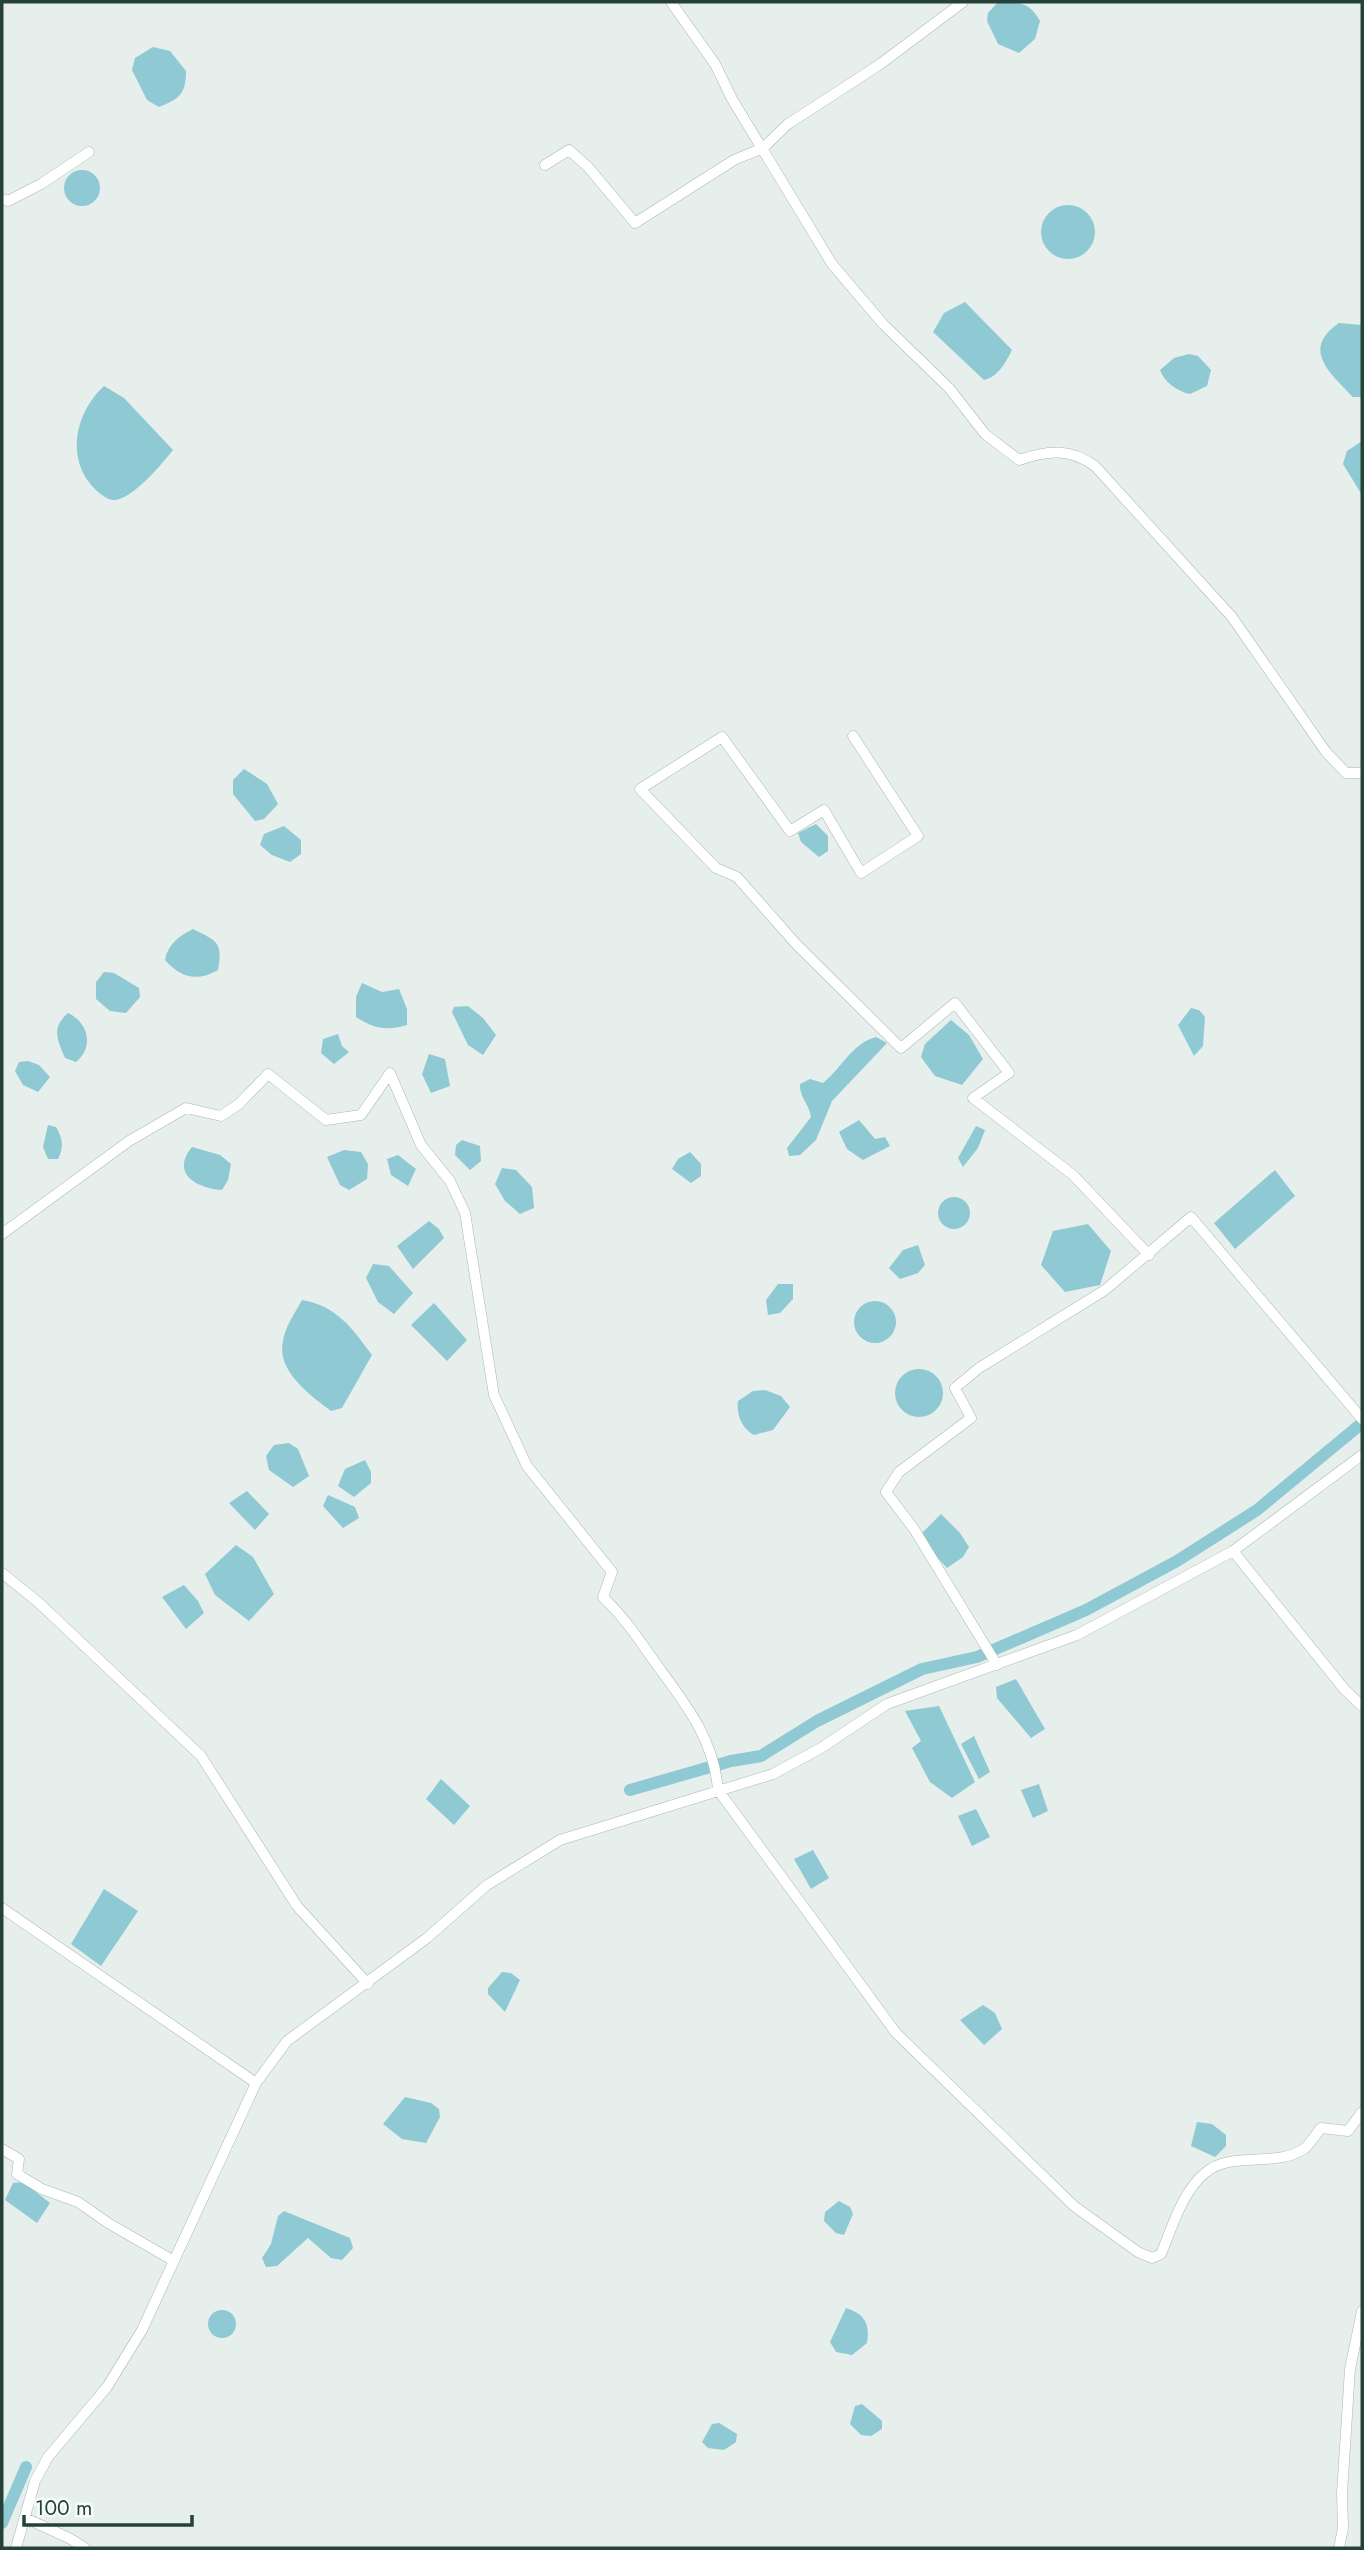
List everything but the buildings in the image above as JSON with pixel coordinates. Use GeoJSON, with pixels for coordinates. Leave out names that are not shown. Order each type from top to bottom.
{"type":"FeatureCollection","features":[{"type":"Feature","properties":{"kind":"street"},"geometry":{"type":"LineString","coordinates":[[671,2],[715,64],[838,272],[883,324],[949,388],[985,434],[1019,460],[1055,453],[1077,453],[1095,466],[1232,617],[1326,752],[1346,772],[1362,773]]}},
{"type":"Feature","properties":{"kind":"street"},"geometry":{"type":"LineString","coordinates":[[545,165],[569,150],[588,167],[635,223],[747,152],[763,148],[788,124],[879,65],[963,2]]}},
{"type":"Feature","properties":{"kind":"street"},"geometry":{"type":"LineString","coordinates":[[2,199],[8,201],[41,184],[89,152]]}},
{"type":"Feature","properties":{"kind":"street"},"geometry":{"type":"LineString","coordinates":[[853,736],[918,836],[861,873],[824,810],[790,831],[722,737],[640,789],[716,868],[737,877],[797,945],[901,1048],[955,1003],[1009,1073],[973,1098],[1073,1175],[1149,1255]]}},
{"type":"Feature","properties":{"kind":"street"},"geometry":{"type":"LineString","coordinates":[[2,1234],[129,1142],[186,1108],[221,1116],[239,1104],[268,1074],[326,1120],[361,1115],[390,1073],[421,1145],[450,1181],[465,1213],[495,1395],[527,1466],[612,1572],[603,1597],[621,1614],[686,1703],[711,1750],[717,1771],[718,1790],[896,2033],[1074,2206],[1138,2252],[1152,2258],[1161,2254],[1189,2191],[1206,2172],[1236,2161],[1279,2159],[1304,2148],[1321,2128],[1348,2131],[1362,2112]]}},
{"type":"Feature","properties":{"kind":"street"},"geometry":{"type":"LineString","coordinates":[[995,1663],[914,1529],[886,1492],[899,1472],[971,1418],[955,1388],[979,1368],[1105,1290],[1191,1217],[1362,1419]]}},
{"type":"Feature","properties":{"kind":"street"},"geometry":{"type":"LineString","coordinates":[[16,2548],[35,2481],[48,2457],[107,2387],[142,2330],[256,2083],[288,2041],[487,1885],[560,1840],[773,1774],[821,1748],[887,1704],[1077,1635],[1233,1551],[1362,1455]]}},
{"type":"Feature","properties":{"kind":"street"},"geometry":{"type":"LineString","coordinates":[[1233,1551],[1345,1690],[1362,1706]]}},
{"type":"Feature","properties":{"kind":"street"},"geometry":{"type":"LineString","coordinates":[[2,1573],[38,1602],[201,1756],[297,1906],[365,1982]]}},
{"type":"Feature","properties":{"kind":"street"},"geometry":{"type":"LineString","coordinates":[[2,1908],[256,2083]]}},
{"type":"Feature","properties":{"kind":"street"},"geometry":{"type":"LineString","coordinates":[[2,2149],[19,2159],[17,2174],[42,2189],[78,2202],[108,2224],[174,2261]]}},
{"type":"Feature","properties":{"kind":"street"},"geometry":{"type":"LineString","coordinates":[[1339,2548],[1343,2528],[1342,2493],[1350,2369],[1362,2311]]}},
{"type":"Feature","properties":{"kind":"street"},"geometry":{"type":"LineString","coordinates":[[25,2518],[85,2548]]}},
{"type":"Feature","properties":{"kind":"water"},"geometry":{"type":"Polygon","coordinates":[[[998,2],[1023,4],[1032,10],[1040,21],[1035,39],[1019,53],[998,44],[987,21],[988,13],[998,2]]]}},
{"type":"Feature","properties":{"kind":"water"},"geometry":{"type":"Polygon","coordinates":[[[153,47],[170,51],[186,71],[185,85],[180,94],[159,107],[147,100],[132,70],[135,58],[153,47]]]}},
{"type":"Feature","properties":{"kind":"water"},"geometry":{"type":"Polygon","coordinates":[[[82,170],[94,176],[100,188],[94,200],[82,206],[70,200],[64,188],[70,176],[82,170]]]}},
{"type":"Feature","properties":{"kind":"water"},"geometry":{"type":"Polygon","coordinates":[[[1068,205],[1087,213],[1095,232],[1087,251],[1068,259],[1049,251],[1041,232],[1049,213],[1068,205]]]}},
{"type":"Feature","properties":{"kind":"water"},"geometry":{"type":"Polygon","coordinates":[[[965,302],[1012,350],[997,372],[984,380],[933,332],[944,313],[965,302]]]}},
{"type":"Feature","properties":{"kind":"water"},"geometry":{"type":"Polygon","coordinates":[[[1339,323],[1362,325],[1362,397],[1353,397],[1335,379],[1320,351],[1328,333],[1339,323]]]}},
{"type":"Feature","properties":{"kind":"water"},"geometry":{"type":"Polygon","coordinates":[[[1189,354],[1198,356],[1211,370],[1207,386],[1190,394],[1172,386],[1160,370],[1174,358],[1189,354]]]}},
{"type":"Feature","properties":{"kind":"water"},"geometry":{"type":"Polygon","coordinates":[[[104,386],[124,398],[173,450],[139,487],[116,500],[103,496],[87,479],[77,452],[80,423],[94,397],[104,386]]]}},
{"type":"Feature","properties":{"kind":"water"},"geometry":{"type":"Polygon","coordinates":[[[1362,441],[1362,495],[1343,464],[1347,451],[1362,441]]]}},
{"type":"Feature","properties":{"kind":"water"},"geometry":{"type":"Polygon","coordinates":[[[244,769],[267,784],[278,804],[264,819],[255,821],[233,794],[233,780],[244,769]]]}},
{"type":"Feature","properties":{"kind":"water"},"geometry":{"type":"Polygon","coordinates":[[[816,824],[828,836],[828,851],[819,857],[801,842],[798,833],[816,824]]]}},
{"type":"Feature","properties":{"kind":"water"},"geometry":{"type":"Polygon","coordinates":[[[284,826],[301,840],[301,854],[290,862],[272,855],[260,845],[264,834],[284,826]]]}},
{"type":"Feature","properties":{"kind":"water"},"geometry":{"type":"Polygon","coordinates":[[[193,929],[213,940],[219,948],[218,970],[210,974],[196,977],[183,974],[165,960],[175,941],[193,929]]]}},
{"type":"Feature","properties":{"kind":"water"},"geometry":{"type":"Polygon","coordinates":[[[104,972],[114,973],[139,988],[140,997],[126,1013],[110,1011],[96,999],[96,982],[104,972]]]}},
{"type":"Feature","properties":{"kind":"water"},"geometry":{"type":"Polygon","coordinates":[[[362,983],[382,992],[399,989],[407,1009],[407,1025],[381,1028],[356,1017],[356,997],[362,983]]]}},
{"type":"Feature","properties":{"kind":"water"},"geometry":{"type":"Polygon","coordinates":[[[468,1006],[483,1018],[496,1035],[483,1055],[468,1045],[452,1012],[454,1007],[468,1006]]]}},
{"type":"Feature","properties":{"kind":"water"},"geometry":{"type":"Polygon","coordinates":[[[1191,1008],[1199,1010],[1205,1017],[1203,1046],[1194,1056],[1178,1025],[1191,1008]]]}},
{"type":"Feature","properties":{"kind":"water"},"geometry":{"type":"Polygon","coordinates":[[[68,1013],[81,1023],[87,1036],[85,1049],[76,1062],[65,1058],[57,1034],[59,1024],[68,1013]]]}},
{"type":"Feature","properties":{"kind":"water"},"geometry":{"type":"Polygon","coordinates":[[[951,1020],[969,1035],[983,1059],[962,1085],[935,1076],[921,1057],[925,1044],[951,1020]]]}},
{"type":"Feature","properties":{"kind":"water"},"geometry":{"type":"Polygon","coordinates":[[[338,1034],[342,1046],[349,1052],[334,1064],[321,1053],[323,1039],[338,1034]]]}},
{"type":"Feature","properties":{"kind":"water"},"geometry":{"type":"Polygon","coordinates":[[[876,1037],[887,1043],[832,1101],[816,1140],[800,1155],[789,1156],[787,1148],[811,1117],[800,1084],[810,1079],[823,1083],[853,1051],[867,1040],[876,1037]]]}},
{"type":"Feature","properties":{"kind":"water"},"geometry":{"type":"Polygon","coordinates":[[[429,1054],[445,1059],[450,1086],[431,1093],[422,1074],[429,1054]]]}},
{"type":"Feature","properties":{"kind":"water"},"geometry":{"type":"Polygon","coordinates":[[[28,1061],[39,1065],[50,1077],[38,1092],[23,1085],[15,1071],[19,1062],[28,1061]]]}},
{"type":"Feature","properties":{"kind":"water"},"geometry":{"type":"Polygon","coordinates":[[[859,1120],[875,1139],[885,1137],[890,1146],[863,1160],[847,1149],[839,1132],[859,1120]]]}},
{"type":"Feature","properties":{"kind":"water"},"geometry":{"type":"Polygon","coordinates":[[[48,1125],[56,1127],[61,1139],[62,1147],[58,1159],[48,1159],[43,1147],[48,1125]]]}},
{"type":"Feature","properties":{"kind":"water"},"geometry":{"type":"Polygon","coordinates":[[[976,1126],[985,1130],[978,1148],[963,1167],[958,1158],[976,1126]]]}},
{"type":"Feature","properties":{"kind":"water"},"geometry":{"type":"Polygon","coordinates":[[[462,1140],[480,1146],[481,1161],[470,1170],[455,1155],[456,1145],[462,1140]]]}},
{"type":"Feature","properties":{"kind":"water"},"geometry":{"type":"Polygon","coordinates":[[[192,1147],[220,1155],[231,1164],[228,1180],[222,1190],[204,1186],[189,1178],[184,1165],[192,1147]]]}},
{"type":"Feature","properties":{"kind":"water"},"geometry":{"type":"Polygon","coordinates":[[[344,1150],[361,1152],[368,1164],[367,1179],[349,1190],[340,1185],[327,1157],[344,1150]]]}},
{"type":"Feature","properties":{"kind":"water"},"geometry":{"type":"Polygon","coordinates":[[[690,1152],[701,1164],[701,1176],[691,1183],[672,1169],[678,1159],[690,1152]]]}},
{"type":"Feature","properties":{"kind":"water"},"geometry":{"type":"Polygon","coordinates":[[[398,1155],[416,1169],[408,1186],[391,1175],[387,1159],[398,1155]]]}},
{"type":"Feature","properties":{"kind":"water"},"geometry":{"type":"Polygon","coordinates":[[[502,1168],[516,1170],[532,1187],[534,1208],[520,1214],[505,1201],[495,1184],[502,1168]]]}},
{"type":"Feature","properties":{"kind":"water"},"geometry":{"type":"Polygon","coordinates":[[[1275,1170],[1295,1196],[1235,1249],[1214,1223],[1275,1170]]]}},
{"type":"Feature","properties":{"kind":"water"},"geometry":{"type":"Polygon","coordinates":[[[954,1197],[965,1202],[970,1213],[965,1224],[954,1229],[943,1224],[938,1213],[943,1202],[954,1197]]]}},
{"type":"Feature","properties":{"kind":"water"},"geometry":{"type":"Polygon","coordinates":[[[429,1221],[439,1229],[444,1238],[413,1269],[397,1246],[429,1221]]]}},
{"type":"Feature","properties":{"kind":"water"},"geometry":{"type":"Polygon","coordinates":[[[1088,1224],[1111,1251],[1100,1285],[1065,1292],[1041,1265],[1053,1231],[1088,1224]]]}},
{"type":"Feature","properties":{"kind":"water"},"geometry":{"type":"Polygon","coordinates":[[[918,1245],[925,1265],[918,1273],[900,1279],[889,1268],[903,1250],[918,1245]]]}},
{"type":"Feature","properties":{"kind":"water"},"geometry":{"type":"Polygon","coordinates":[[[373,1264],[389,1266],[413,1293],[394,1314],[378,1302],[366,1278],[373,1264]]]}},
{"type":"Feature","properties":{"kind":"water"},"geometry":{"type":"Polygon","coordinates":[[[778,1284],[793,1284],[793,1299],[780,1313],[768,1315],[766,1300],[778,1284]]]}},
{"type":"Feature","properties":{"kind":"water"},"geometry":{"type":"Polygon","coordinates":[[[302,1300],[325,1307],[343,1320],[372,1355],[342,1408],[331,1411],[314,1398],[297,1382],[285,1362],[282,1352],[284,1336],[302,1300]]]}},
{"type":"Feature","properties":{"kind":"water"},"geometry":{"type":"Polygon","coordinates":[[[875,1301],[890,1307],[896,1322],[890,1337],[875,1343],[860,1337],[854,1322],[860,1307],[875,1301]]]}},
{"type":"Feature","properties":{"kind":"water"},"geometry":{"type":"Polygon","coordinates":[[[434,1303],[467,1340],[447,1361],[411,1325],[434,1303]]]}},
{"type":"Feature","properties":{"kind":"water"},"geometry":{"type":"Polygon","coordinates":[[[919,1369],[928,1370],[936,1376],[942,1384],[942,1402],[936,1410],[928,1416],[919,1417],[910,1416],[902,1410],[896,1402],[895,1393],[896,1384],[902,1376],[910,1370],[919,1369]]]}},
{"type":"Feature","properties":{"kind":"water"},"geometry":{"type":"Polygon","coordinates":[[[765,1390],[781,1396],[790,1407],[773,1430],[754,1435],[741,1421],[738,1401],[753,1391],[765,1390]]]}},
{"type":"Feature","properties":{"kind":"water"},"geometry":{"type":"Polygon","coordinates":[[[289,1443],[298,1449],[309,1476],[293,1487],[269,1470],[266,1456],[274,1445],[289,1443]]]}},
{"type":"Feature","properties":{"kind":"water"},"geometry":{"type":"Polygon","coordinates":[[[365,1460],[371,1472],[371,1483],[354,1497],[338,1486],[345,1469],[365,1460]]]}},
{"type":"Feature","properties":{"kind":"water"},"geometry":{"type":"Polygon","coordinates":[[[247,1491],[269,1514],[255,1530],[229,1503],[247,1491]]]}},
{"type":"Feature","properties":{"kind":"water"},"geometry":{"type":"Polygon","coordinates":[[[328,1495],[355,1507],[359,1518],[343,1528],[323,1506],[328,1495]]]}},
{"type":"Feature","properties":{"kind":"water"},"geometry":{"type":"Polygon","coordinates":[[[941,1514],[960,1533],[969,1547],[963,1557],[947,1568],[928,1547],[922,1533],[941,1514]]]}},
{"type":"Feature","properties":{"kind":"water"},"geometry":{"type":"Polygon","coordinates":[[[236,1545],[253,1557],[274,1594],[249,1621],[215,1595],[205,1574],[236,1545]]]}},
{"type":"Feature","properties":{"kind":"water"},"geometry":{"type":"Polygon","coordinates":[[[184,1585],[204,1613],[186,1629],[162,1597],[184,1585]]]}},
{"type":"Feature","properties":{"kind":"water"},"geometry":{"type":"Polygon","coordinates":[[[1016,1679],[1045,1729],[1031,1738],[997,1698],[996,1687],[1016,1679]]]}},
{"type":"Feature","properties":{"kind":"water"},"geometry":{"type":"Polygon","coordinates":[[[939,1706],[975,1782],[952,1798],[930,1782],[912,1748],[921,1741],[905,1711],[939,1706]]]}},
{"type":"Feature","properties":{"kind":"water"},"geometry":{"type":"Polygon","coordinates":[[[974,1736],[990,1772],[979,1779],[961,1744],[974,1736]]]}},
{"type":"Feature","properties":{"kind":"water"},"geometry":{"type":"Polygon","coordinates":[[[441,1779],[470,1806],[454,1825],[426,1799],[441,1779]]]}},
{"type":"Feature","properties":{"kind":"water"},"geometry":{"type":"Polygon","coordinates":[[[1039,1784],[1048,1811],[1033,1818],[1021,1790],[1039,1784]]]}},
{"type":"Feature","properties":{"kind":"water"},"geometry":{"type":"Polygon","coordinates":[[[976,1809],[990,1837],[972,1846],[958,1816],[976,1809]]]}},
{"type":"Feature","properties":{"kind":"water"},"geometry":{"type":"Polygon","coordinates":[[[813,1850],[829,1878],[811,1889],[794,1859],[813,1850]]]}},
{"type":"Feature","properties":{"kind":"water"},"geometry":{"type":"Polygon","coordinates":[[[104,1889],[138,1911],[101,1966],[71,1944],[104,1889]]]}},
{"type":"Feature","properties":{"kind":"water"},"geometry":{"type":"Polygon","coordinates":[[[502,1972],[511,1973],[520,1980],[505,2012],[488,1994],[488,1988],[502,1972]]]}},
{"type":"Feature","properties":{"kind":"water"},"geometry":{"type":"Polygon","coordinates":[[[983,2005],[995,2013],[1002,2029],[984,2045],[960,2020],[983,2005]]]}},
{"type":"Feature","properties":{"kind":"water"},"geometry":{"type":"Polygon","coordinates":[[[405,2097],[431,2103],[439,2109],[440,2117],[426,2143],[402,2139],[383,2124],[405,2097]]]}},
{"type":"Feature","properties":{"kind":"water"},"geometry":{"type":"Polygon","coordinates":[[[1197,2122],[1212,2124],[1226,2135],[1226,2146],[1215,2157],[1191,2146],[1197,2122]]]}},
{"type":"Feature","properties":{"kind":"water"},"geometry":{"type":"Polygon","coordinates":[[[23,2182],[50,2203],[37,2223],[5,2200],[13,2183],[23,2182]]]}},
{"type":"Feature","properties":{"kind":"water"},"geometry":{"type":"Polygon","coordinates":[[[839,2201],[850,2207],[853,2214],[844,2235],[836,2233],[824,2221],[825,2212],[839,2201]]]}},
{"type":"Feature","properties":{"kind":"water"},"geometry":{"type":"Polygon","coordinates":[[[284,2211],[350,2238],[353,2248],[342,2260],[331,2258],[308,2238],[277,2266],[266,2267],[262,2258],[271,2244],[278,2216],[284,2211]]]}},
{"type":"Feature","properties":{"kind":"water"},"geometry":{"type":"Polygon","coordinates":[[[846,2308],[862,2317],[868,2330],[867,2343],[852,2355],[836,2352],[830,2342],[846,2308]]]}},
{"type":"Feature","properties":{"kind":"water"},"geometry":{"type":"Polygon","coordinates":[[[222,2310],[232,2314],[236,2324],[232,2334],[222,2338],[212,2334],[208,2324],[212,2314],[222,2310]]]}},
{"type":"Feature","properties":{"kind":"water"},"geometry":{"type":"Polygon","coordinates":[[[862,2404],[882,2421],[882,2429],[871,2436],[861,2435],[850,2424],[855,2406],[862,2404]]]}},
{"type":"Feature","properties":{"kind":"water"},"geometry":{"type":"Polygon","coordinates":[[[719,2423],[737,2434],[736,2442],[724,2450],[708,2448],[702,2442],[712,2424],[719,2423]]]}},
{"type":"Feature","properties":{"kind":"waterway"},"geometry":{"type":"LineString","coordinates":[[630,1790],[731,1761],[761,1756],[817,1721],[922,1669],[977,1657],[1086,1610],[1177,1561],[1257,1510],[1362,1423]]}},
{"type":"Feature","properties":{"kind":"waterway"},"geometry":{"type":"LineString","coordinates":[[2,2523],[26,2467]]}}]}
